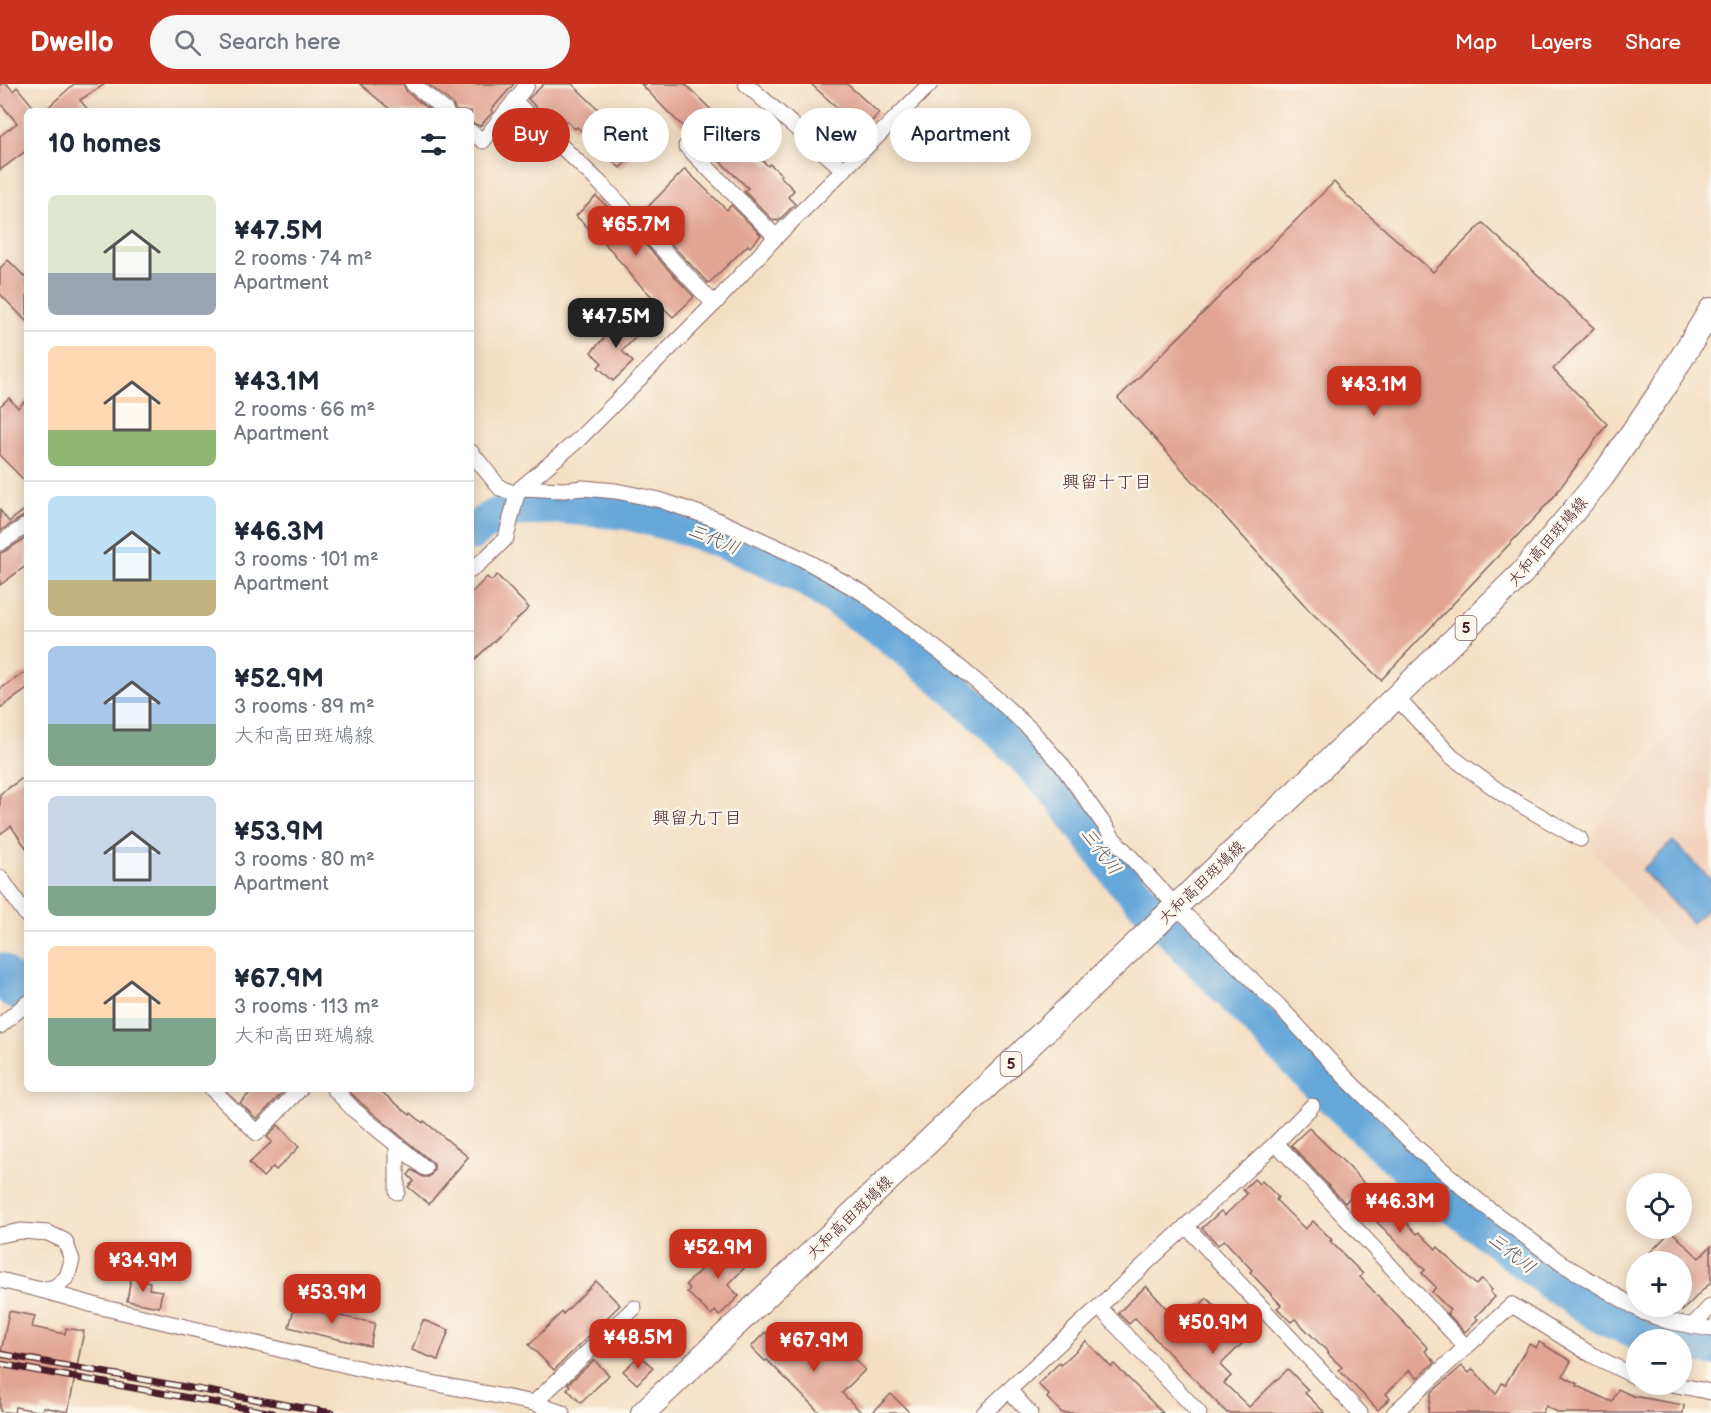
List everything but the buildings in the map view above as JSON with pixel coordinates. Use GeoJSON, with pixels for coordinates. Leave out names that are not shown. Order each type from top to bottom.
{"type":"FeatureCollection","features":[{"type":"Feature","properties":{"kind":"main road","name":"大和高田斑鳩線"},"geometry":{"type":"LineString","coordinates":[[643,1413],[1141,941],[1522,573],[1602,477],[1662,390],[1711,310]]}},
{"type":"Feature","properties":{"kind":"street"},"geometry":{"type":"LineString","coordinates":[[413,84],[442,108]]}},
{"type":"Feature","properties":{"kind":"street"},"geometry":{"type":"LineString","coordinates":[[474,134],[483,141],[526,84]]}},
{"type":"Feature","properties":{"kind":"street"},"geometry":{"type":"LineString","coordinates":[[746,84],[843,170]]}},
{"type":"Feature","properties":{"kind":"street"},"geometry":{"type":"LineString","coordinates":[[474,568],[506,538],[519,491],[578,440],[714,304],[776,237],[930,84]]}},
{"type":"Feature","properties":{"kind":"street"},"geometry":{"type":"LineString","coordinates":[[514,101],[604,187],[714,304]]}},
{"type":"Feature","properties":{"kind":"street"},"geometry":{"type":"LineString","coordinates":[[702,162],[776,237]]}},
{"type":"Feature","properties":{"kind":"street"},"geometry":{"type":"LineString","coordinates":[[474,456],[500,488],[519,491],[594,489],[660,500],[715,519],[790,553],[863,593],[947,657],[1030,729],[1061,764],[1112,837],[1176,906],[1279,1006],[1344,1076],[1418,1149],[1481,1203],[1561,1263],[1645,1313],[1667,1321],[1711,1329]]}},
{"type":"Feature","properties":{"kind":"street"},"geometry":{"type":"LineString","coordinates":[[0,543],[24,527]]}},
{"type":"Feature","properties":{"kind":"street"},"geometry":{"type":"LineString","coordinates":[[1396,697],[1452,757],[1504,795],[1580,839]]}},
{"type":"Feature","properties":{"kind":"street"},"geometry":{"type":"LineString","coordinates":[[0,877],[24,912]]}},
{"type":"Feature","properties":{"kind":"street"},"geometry":{"type":"LineString","coordinates":[[0,1026],[24,1006]]}},
{"type":"Feature","properties":{"kind":"street"},"geometry":{"type":"LineString","coordinates":[[215,1092],[257,1133],[297,1092]]}},
{"type":"Feature","properties":{"kind":"street"},"geometry":{"type":"LineString","coordinates":[[337,1092],[354,1110],[425,1168]]}},
{"type":"Feature","properties":{"kind":"street"},"geometry":{"type":"LineString","coordinates":[[984,1413],[1276,1143],[1312,1106]]}},
{"type":"Feature","properties":{"kind":"street"},"geometry":{"type":"LineString","coordinates":[[1276,1143],[1466,1346]]}},
{"type":"Feature","properties":{"kind":"street"},"geometry":{"type":"LineString","coordinates":[[397,1192],[398,1146]]}},
{"type":"Feature","properties":{"kind":"street"},"geometry":{"type":"LineString","coordinates":[[1186,1226],[1360,1413]]}},
{"type":"Feature","properties":{"kind":"street"},"geometry":{"type":"LineString","coordinates":[[0,1235],[21,1231],[48,1233],[65,1241],[72,1260],[67,1276],[55,1287],[41,1290]]}},
{"type":"Feature","properties":{"kind":"street"},"geometry":{"type":"LineString","coordinates":[[0,1280],[101,1307],[360,1368],[534,1403],[562,1413]]}},
{"type":"Feature","properties":{"kind":"street"},"geometry":{"type":"LineString","coordinates":[[1394,1413],[1512,1305],[1530,1309],[1592,1355],[1626,1372]]}},
{"type":"Feature","properties":{"kind":"street"},"geometry":{"type":"LineString","coordinates":[[1692,1326],[1711,1306]]}},
{"type":"Feature","properties":{"kind":"street"},"geometry":{"type":"LineString","coordinates":[[1099,1307],[1199,1413]]}},
{"type":"Feature","properties":{"kind":"street"},"geometry":{"type":"LineString","coordinates":[[534,1403],[634,1308]]}},
{"type":"Feature","properties":{"kind":"street"},"geometry":{"type":"LineString","coordinates":[[1692,1388],[1711,1392]]}},
{"type":"Feature","properties":{"kind":"street"},"geometry":{"type":"LineString","coordinates":[[1009,1390],[1030,1413]]}},
{"type":"Feature","properties":{"kind":"shaded area"},"geometry":{"type":"Polygon","coordinates":[[[1711,698],[1711,972],[1666,935],[1592,850],[1592,832],[1672,735],[1711,698]]]}},
{"type":"Feature","properties":{"kind":"water"},"geometry":{"type":"Polygon","coordinates":[[[1673,841],[1711,880],[1711,905],[1692,923],[1642,870],[1673,841]]]}},
{"type":"Feature","properties":{"kind":"waterway","name":"三代川"},"geometry":{"type":"LineString","coordinates":[[474,531],[492,518],[513,509],[561,506],[628,512],[681,526],[739,547],[804,577],[885,632],[939,675],[997,727],[1061,796],[1122,879],[1306,1071],[1378,1141],[1432,1189],[1553,1284],[1605,1318],[1633,1329]]}},
{"type":"Feature","properties":{"kind":"waterway","name":"三代川"},"geometry":{"type":"LineString","coordinates":[[0,971],[14,991],[24,983]]}},
{"type":"Feature","properties":{"kind":"waterway","name":"三代川"},"geometry":{"type":"LineString","coordinates":[[1692,1344],[1711,1348]]}},
{"type":"Feature","properties":{"kind":"railway"},"geometry":{"type":"LineString","coordinates":[[0,1354],[332,1413]]}},
{"type":"Feature","properties":{"kind":"railway"},"geometry":{"type":"LineString","coordinates":[[0,1364],[273,1413]]}},
{"type":"Feature","properties":{"kind":"district","name":"興留十丁目"},"geometry":{"type":"Point","coordinates":[1107,482]}},
{"type":"Feature","properties":{"kind":"district","name":"興留九丁目"},"geometry":{"type":"Point","coordinates":[697,818]}}]}
